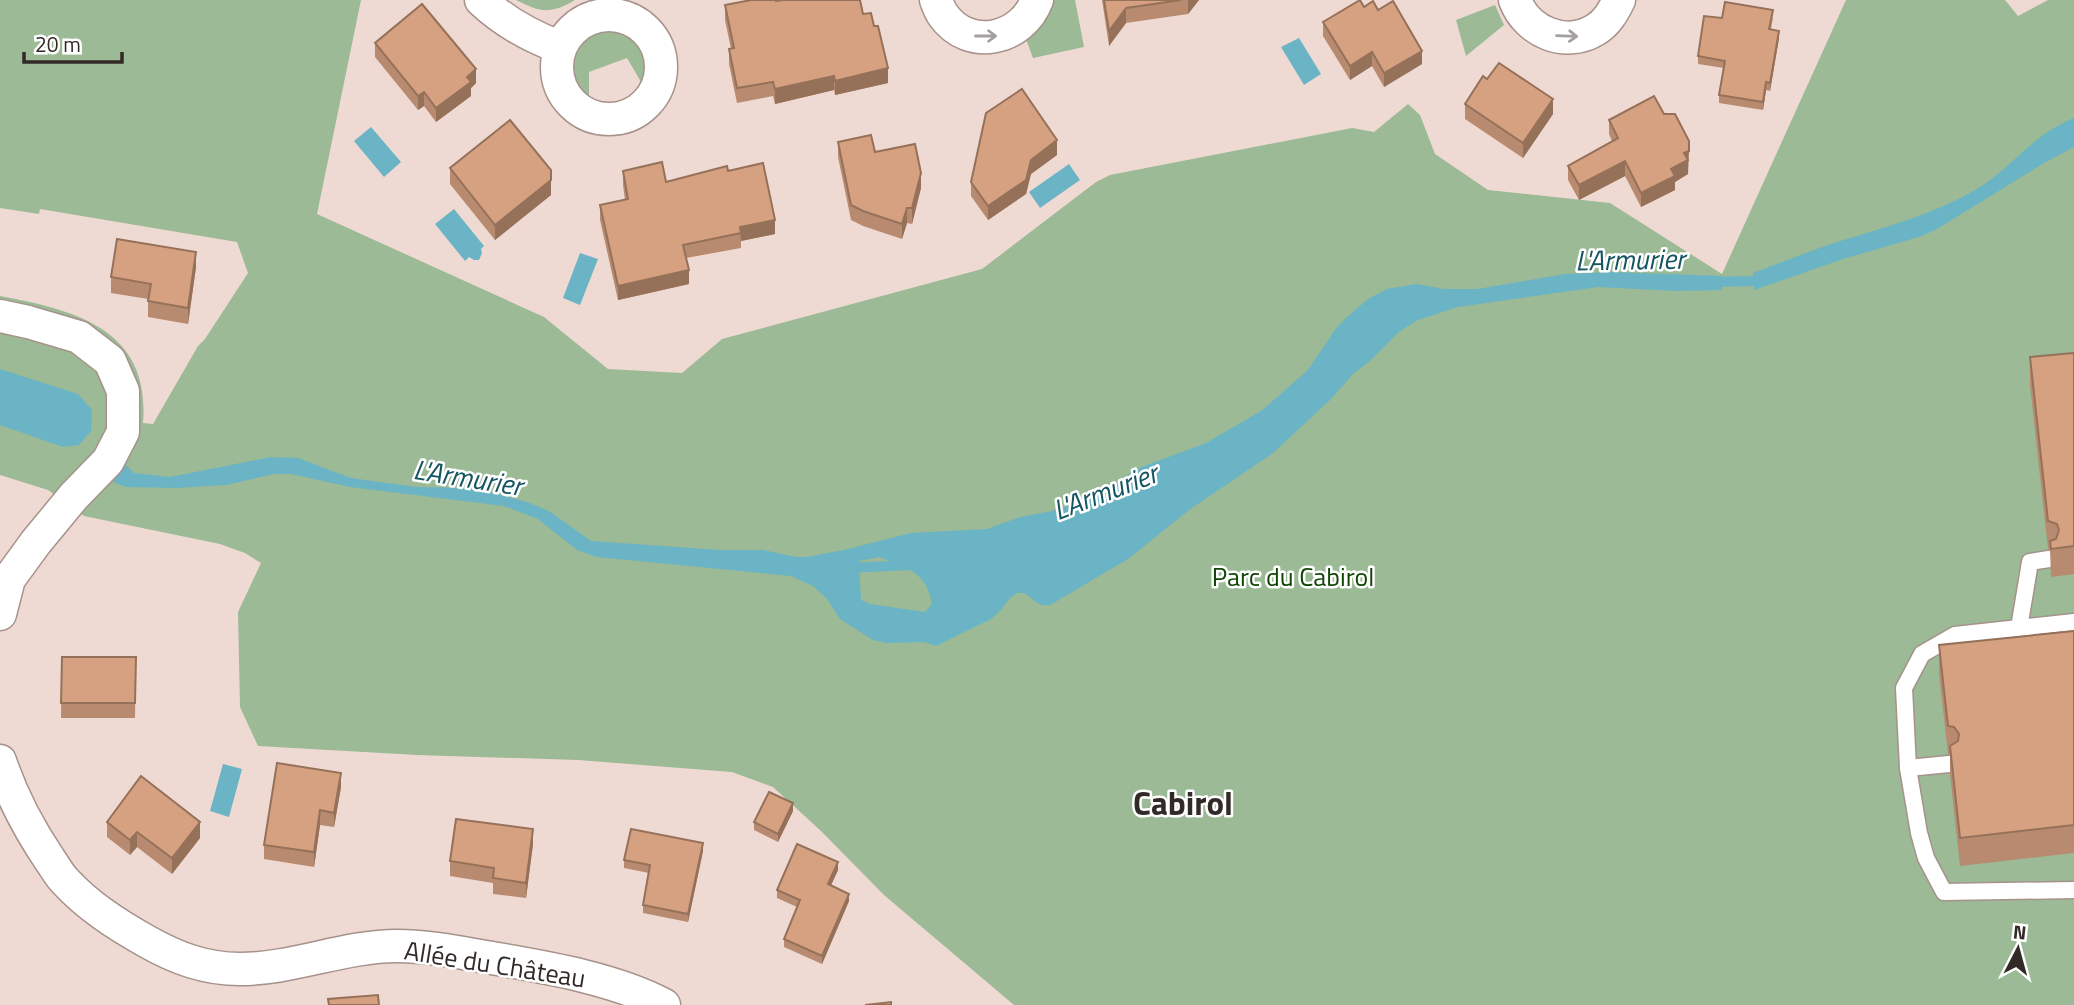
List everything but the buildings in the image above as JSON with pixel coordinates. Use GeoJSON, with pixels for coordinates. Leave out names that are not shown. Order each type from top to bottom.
{"type":"FeatureCollection","features":[{"type":"Feature","properties":{"kind":"street"},"geometry":{"type":"LineString","coordinates":[[481,0],[526,34],[559,47]]}},
{"type":"Feature","properties":{"kind":"street"},"geometry":{"type":"LineString","coordinates":[[936,0],[943,16],[956,29],[973,36],[991,38],[1009,33],[1023,23],[1037,0]]}},
{"type":"Feature","properties":{"kind":"street"},"geometry":{"type":"LineString","coordinates":[[1515,0],[1530,24],[1545,33],[1563,38],[1581,37],[1597,29],[1610,17],[1619,0]]}},
{"type":"Feature","properties":{"kind":"street"},"geometry":{"type":"LineString","coordinates":[[0,316],[79,337],[110,361],[122,391],[123,432],[108,461],[74,496],[9,579],[0,614]]}},
{"type":"Feature","properties":{"kind":"street","name":"Allée du Château"},"geometry":{"type":"LineString","coordinates":[[0,761],[9,789],[31,831],[63,879],[121,927],[183,960],[215,968],[243,969],[376,948],[426,948],[550,968],[621,987],[664,1005]]}},
{"type":"Feature","properties":{"kind":"lane"},"geometry":{"type":"LineString","coordinates":[[2019,628],[2030,562],[2049,559]]}},
{"type":"Feature","properties":{"kind":"lane"},"geometry":{"type":"LineString","coordinates":[[2074,622],[1955,635],[1922,654],[1904,688],[1909,768],[1917,821],[1926,858],[1944,892],[2074,890]]}},
{"type":"Feature","properties":{"kind":"lane"},"geometry":{"type":"LineString","coordinates":[[1909,768],[1949,764]]}},
{"type":"Feature","properties":{"kind":"green space","name":"Parc du Cabirol"},"geometry":{"type":"Polygon","coordinates":[[[0,0],[361,0],[317,214],[544,317],[608,369],[682,373],[722,339],[982,269],[1096,182],[1110,175],[1352,128],[1374,132],[1408,104],[1420,115],[1435,154],[1488,190],[1610,203],[1722,274],[1846,0],[2005,0],[2018,16],[2048,0],[2074,0],[2074,1005],[1014,1005],[884,895],[773,787],[732,772],[578,760],[258,746],[240,707],[238,612],[261,563],[245,553],[220,544],[84,516],[48,490],[0,475],[0,296],[80,318],[103,330],[121,345],[135,365],[142,391],[143,423],[153,424],[198,346],[248,273],[237,242],[40,209],[39,214],[0,208],[0,0]]]}},
{"type":"Feature","properties":{"kind":"green space"},"geometry":{"type":"Polygon","coordinates":[[[516,0],[575,0],[559,8],[546,10],[516,0]]]}},
{"type":"Feature","properties":{"kind":"green space"},"geometry":{"type":"Polygon","coordinates":[[[1052,0],[1075,0],[1084,47],[1033,58],[1026,39],[1052,0]]]}},
{"type":"Feature","properties":{"kind":"green space"},"geometry":{"type":"Polygon","coordinates":[[[1495,5],[1504,25],[1466,56],[1456,20],[1495,5]]]}},
{"type":"Feature","properties":{"kind":"green space"},"geometry":{"type":"Polygon","coordinates":[[[615,27],[634,36],[645,49],[648,66],[644,87],[627,58],[589,72],[589,102],[572,78],[569,65],[571,54],[586,36],[615,27]]]}},
{"type":"Feature","properties":{"kind":"water"},"geometry":{"type":"Polygon","coordinates":[[[1299,38],[1321,74],[1304,85],[1281,47],[1299,38]]]}},
{"type":"Feature","properties":{"kind":"water"},"geometry":{"type":"Polygon","coordinates":[[[2074,118],[2074,147],[1937,229],[1754,290],[1753,273],[1824,246],[1923,214],[1975,190],[2046,133],[2074,118]]]}},
{"type":"Feature","properties":{"kind":"water"},"geometry":{"type":"Polygon","coordinates":[[[371,127],[401,162],[384,177],[354,141],[371,127]]]}},
{"type":"Feature","properties":{"kind":"water"},"geometry":{"type":"Polygon","coordinates":[[[1069,164],[1080,180],[1040,208],[1029,192],[1069,164]]]}},
{"type":"Feature","properties":{"kind":"water"},"geometry":{"type":"Polygon","coordinates":[[[454,209],[484,246],[479,260],[469,257],[465,261],[435,224],[454,209]]]}},
{"type":"Feature","properties":{"kind":"water"},"geometry":{"type":"Polygon","coordinates":[[[580,253],[598,259],[580,305],[563,298],[580,253]]]}},
{"type":"Feature","properties":{"kind":"water"},"geometry":{"type":"Polygon","coordinates":[[[1611,272],[1722,276],[1722,290],[1676,291],[1598,287],[1458,307],[1418,320],[1400,331],[1353,374],[1331,399],[1273,453],[1189,510],[1128,559],[1050,605],[1041,605],[1024,593],[1017,593],[991,619],[936,646],[924,642],[887,643],[873,640],[840,619],[827,599],[813,586],[791,576],[597,557],[577,550],[538,519],[504,506],[350,487],[291,474],[274,474],[226,485],[176,488],[126,487],[113,482],[126,465],[134,473],[170,477],[271,457],[298,458],[351,478],[416,487],[473,488],[527,502],[549,511],[591,541],[720,550],[763,550],[807,557],[911,533],[987,529],[1020,517],[1087,500],[1139,468],[1206,443],[1261,411],[1308,370],[1337,327],[1347,317],[1368,299],[1387,289],[1417,284],[1444,289],[1477,289],[1566,274],[1611,272]],[[879,557],[859,561],[861,600],[870,604],[925,612],[932,604],[920,578],[914,572],[879,557]]]}},
{"type":"Feature","properties":{"kind":"water"},"geometry":{"type":"Polygon","coordinates":[[[0,369],[78,394],[92,410],[91,431],[79,445],[63,447],[0,425],[0,369]]]}},
{"type":"Feature","properties":{"kind":"water"},"geometry":{"type":"Polygon","coordinates":[[[223,764],[242,769],[229,817],[210,811],[223,764]]]}},
{"type":"Feature","properties":{"kind":"waterway","name":"L'Armurier"},"geometry":{"type":"LineString","coordinates":[[1709,282],[1754,281],[1766,276]]}},
{"type":"Feature","properties":{"kind":"waterway","name":"L'Armurier"},"geometry":{"type":"LineString","coordinates":[[848,568],[910,565]]}},
{"type":"Feature","properties":{"kind":"district","name":"Cabirol"},"geometry":{"type":"Point","coordinates":[1183,803]}}]}
